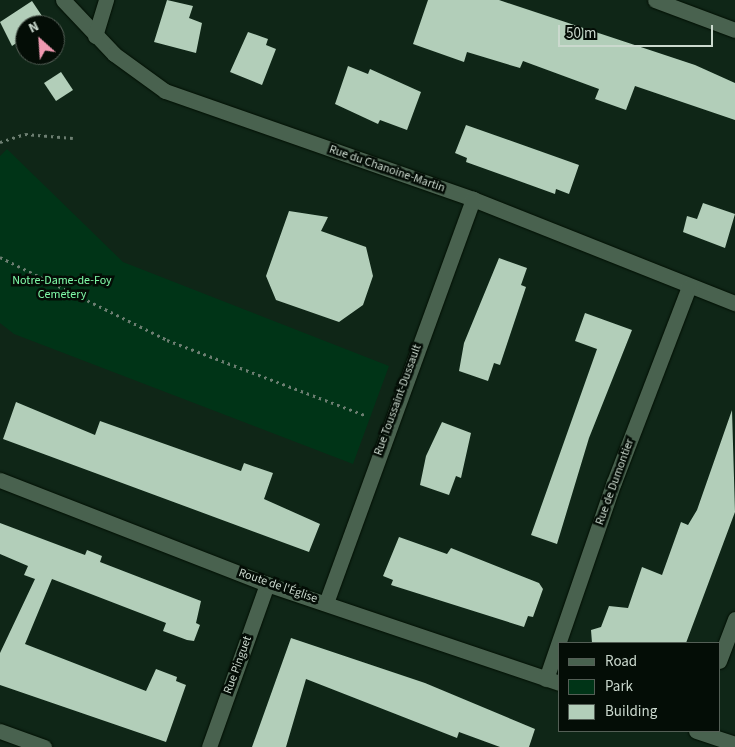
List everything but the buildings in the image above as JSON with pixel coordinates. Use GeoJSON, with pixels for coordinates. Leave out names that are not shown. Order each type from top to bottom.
{"type":"FeatureCollection","features":[{"type":"Feature","properties":{"kind":"street","name":"Rue du Chanoine-Martin"},"geometry":{"type":"LineString","coordinates":[[64,0],[95,36],[164,91],[473,199],[689,287],[735,303]]}},
{"type":"Feature","properties":{"kind":"street"},"geometry":{"type":"LineString","coordinates":[[95,36],[106,0]]}},
{"type":"Feature","properties":{"kind":"street"},"geometry":{"type":"LineString","coordinates":[[655,0],[735,30]]}},
{"type":"Feature","properties":{"kind":"street","name":"Rue Toussaint-Dussault"},"geometry":{"type":"LineString","coordinates":[[326,603],[473,199]]}},
{"type":"Feature","properties":{"kind":"street","name":"Rue de Dumontier"},"geometry":{"type":"LineString","coordinates":[[564,642],[614,482],[689,287]]}},
{"type":"Feature","properties":{"kind":"street","name":"Route de l'Église"},"geometry":{"type":"LineString","coordinates":[[0,480],[267,584],[552,681]]}},
{"type":"Feature","properties":{"kind":"street","name":"Rue Pinguet"},"geometry":{"type":"LineString","coordinates":[[209,747],[267,584]]}},
{"type":"Feature","properties":{"kind":"street"},"geometry":{"type":"LineString","coordinates":[[720,658],[735,619]]}},
{"type":"Feature","properties":{"kind":"street","name":"Rue de Dumontier"},"geometry":{"type":"LineString","coordinates":[[552,681],[558,662]]}},
{"type":"Feature","properties":{"kind":"street"},"geometry":{"type":"LineString","coordinates":[[0,731],[44,747]]}},
{"type":"Feature","properties":{"kind":"street"},"geometry":{"type":"LineString","coordinates":[[699,732],[735,744]]}},
{"type":"Feature","properties":{"kind":"path"},"geometry":{"type":"LineString","coordinates":[[0,142],[25,134],[73,138]]}},
{"type":"Feature","properties":{"kind":"path"},"geometry":{"type":"LineString","coordinates":[[0,257],[167,340],[364,415]]}},
{"type":"Feature","properties":{"kind":"green space","name":"Notre-Dame-de-Foy Cemetery"},"geometry":{"type":"Polygon","coordinates":[[[7,149],[123,262],[389,366],[353,464],[14,334],[0,323],[0,156],[7,149]]]}}]}
